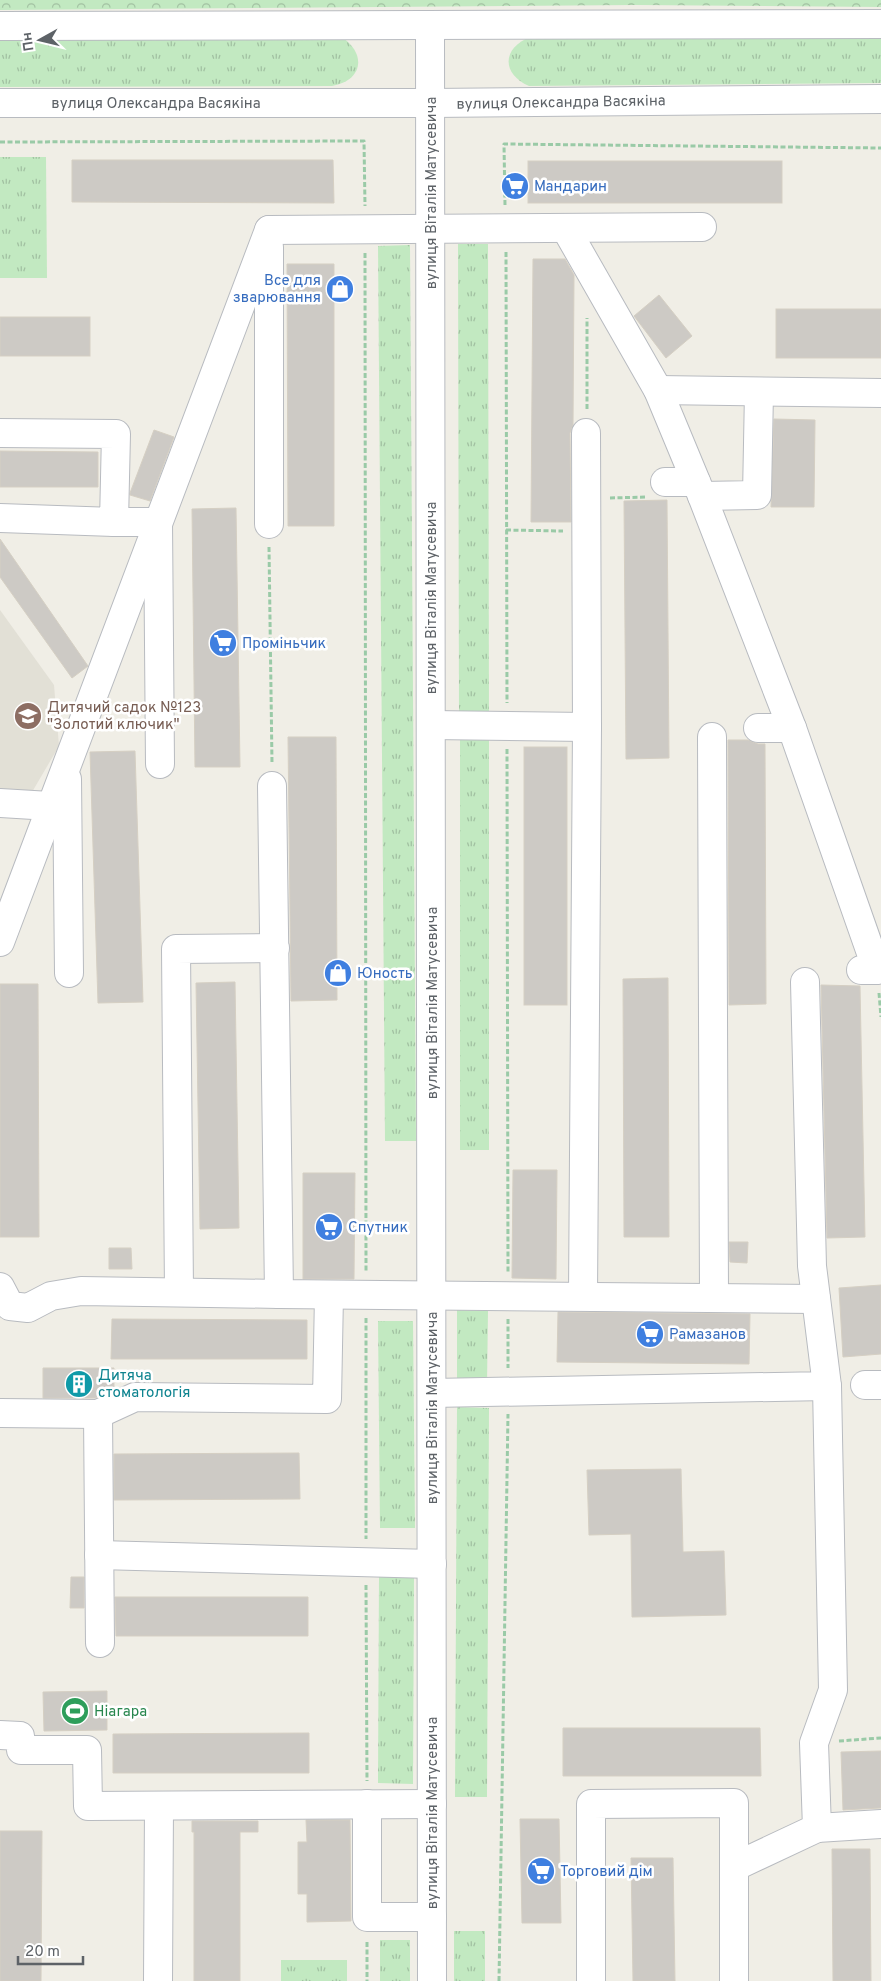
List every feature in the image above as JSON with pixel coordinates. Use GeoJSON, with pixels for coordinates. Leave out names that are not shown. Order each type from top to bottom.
{"type":"FeatureCollection","features":[{"type":"Feature","properties":{"kind":"street"},"geometry":{"type":"LineString","coordinates":[[0,26],[881,24]]}},
{"type":"Feature","properties":{"kind":"street","name":"вулиця Віталія Матусевича"},"geometry":{"type":"LineString","coordinates":[[430,26],[432,1981]]}},
{"type":"Feature","properties":{"kind":"street","name":"вулиця Олександра Васякіна"},"geometry":{"type":"LineString","coordinates":[[0,103],[431,103],[881,98]]}},
{"type":"Feature","properties":{"kind":"street"},"geometry":{"type":"LineString","coordinates":[[268,230],[506,229],[577,238],[702,227]]}},
{"type":"Feature","properties":{"kind":"street"},"geometry":{"type":"LineString","coordinates":[[0,942],[268,230]]}},
{"type":"Feature","properties":{"kind":"street"},"geometry":{"type":"LineString","coordinates":[[268,230],[269,524]]}},
{"type":"Feature","properties":{"kind":"street"},"geometry":{"type":"LineString","coordinates":[[577,238],[658,390],[699,489],[792,728],[877,970],[861,970]]}},
{"type":"Feature","properties":{"kind":"street"},"geometry":{"type":"LineString","coordinates":[[658,390],[881,393]]}},
{"type":"Feature","properties":{"kind":"street"},"geometry":{"type":"LineString","coordinates":[[665,482],[699,489],[757,495],[758,392]]}},
{"type":"Feature","properties":{"kind":"street"},"geometry":{"type":"LineString","coordinates":[[583,1296],[587,727],[586,433]]}},
{"type":"Feature","properties":{"kind":"street"},"geometry":{"type":"LineString","coordinates":[[0,434],[116,434],[114,522]]}},
{"type":"Feature","properties":{"kind":"street"},"geometry":{"type":"LineString","coordinates":[[0,518],[158,522]]}},
{"type":"Feature","properties":{"kind":"street"},"geometry":{"type":"LineString","coordinates":[[158,522],[160,764]]}},
{"type":"Feature","properties":{"kind":"street"},"geometry":{"type":"LineString","coordinates":[[431,726],[587,727]]}},
{"type":"Feature","properties":{"kind":"street"},"geometry":{"type":"LineString","coordinates":[[758,728],[792,728]]}},
{"type":"Feature","properties":{"kind":"street"},"geometry":{"type":"LineString","coordinates":[[712,737],[714,1298]]}},
{"type":"Feature","properties":{"kind":"street"},"geometry":{"type":"LineString","coordinates":[[66,763],[70,973]]}},
{"type":"Feature","properties":{"kind":"street"},"geometry":{"type":"LineString","coordinates":[[272,786],[279,1294]]}},
{"type":"Feature","properties":{"kind":"street"},"geometry":{"type":"LineString","coordinates":[[0,803],[50,806]]}},
{"type":"Feature","properties":{"kind":"street"},"geometry":{"type":"LineString","coordinates":[[179,1292],[176,949],[275,948]]}},
{"type":"Feature","properties":{"kind":"street"},"geometry":{"type":"LineString","coordinates":[[805,982],[812,1266],[827,1386],[833,1690],[814,1743],[817,1828]]}},
{"type":"Feature","properties":{"kind":"street"},"geometry":{"type":"LineString","coordinates":[[0,1287],[10,1306],[28,1308],[51,1296],[81,1291],[329,1295],[816,1298]]}},
{"type":"Feature","properties":{"kind":"street"},"geometry":{"type":"LineString","coordinates":[[0,1413],[98,1414],[135,1397],[327,1399],[329,1295]]}},
{"type":"Feature","properties":{"kind":"street"},"geometry":{"type":"LineString","coordinates":[[432,1393],[827,1386]]}},
{"type":"Feature","properties":{"kind":"street"},"geometry":{"type":"LineString","coordinates":[[98,1414],[100,1643]]}},
{"type":"Feature","properties":{"kind":"street"},"geometry":{"type":"LineString","coordinates":[[100,1555],[432,1564]]}},
{"type":"Feature","properties":{"kind":"street"},"geometry":{"type":"LineString","coordinates":[[0,1735],[20,1736],[21,1750],[87,1750],[88,1806],[432,1804]]}},
{"type":"Feature","properties":{"kind":"street"},"geometry":{"type":"LineString","coordinates":[[591,1981],[591,1804],[734,1803],[734,1981]]}},
{"type":"Feature","properties":{"kind":"street"},"geometry":{"type":"LineString","coordinates":[[367,1804],[367,1917],[432,1917]]}},
{"type":"Feature","properties":{"kind":"street"},"geometry":{"type":"LineString","coordinates":[[158,1981],[159,1806]]}},
{"type":"Feature","properties":{"kind":"street"},"geometry":{"type":"LineString","coordinates":[[734,1867],[817,1828],[881,1824]]}},
{"type":"Feature","properties":{"kind":"path"},"geometry":{"type":"LineString","coordinates":[[0,142],[364,142],[367,1804]]}},
{"type":"Feature","properties":{"kind":"path"},"geometry":{"type":"LineString","coordinates":[[500,1981],[508,1392],[506,229],[504,144],[881,148]]}},
{"type":"Feature","properties":{"kind":"path"},"geometry":{"type":"LineString","coordinates":[[586,433],[587,314]]}},
{"type":"Feature","properties":{"kind":"path"},"geometry":{"type":"LineString","coordinates":[[269,524],[272,786]]}},
{"type":"Feature","properties":{"kind":"path"},"geometry":{"type":"LineString","coordinates":[[506,530],[586,531]]}},
{"type":"Feature","properties":{"kind":"path"},"geometry":{"type":"LineString","coordinates":[[814,1743],[881,1738]]}},
{"type":"Feature","properties":{"kind":"path"},"geometry":{"type":"LineString","coordinates":[[367,1917],[367,1981]]}},
{"type":"Feature","properties":{"kind":"shaded area","name":"Дитячий садок №123 \"Золотий ключик\""},"geometry":{"type":"Polygon","coordinates":[[[0,610],[54,685],[59,746],[18,816],[0,815],[0,610]]]}},
{"type":"Feature","properties":{"kind":"green space"},"geometry":{"type":"Polygon","coordinates":[[[0,0],[881,0],[881,7],[637,5],[0,10],[0,0]]]}},
{"type":"Feature","properties":{"kind":"green space"},"geometry":{"type":"Polygon","coordinates":[[[881,35],[881,83],[529,86],[513,75],[509,61],[510,54],[515,47],[521,41],[531,37],[881,35]]]}},
{"type":"Feature","properties":{"kind":"green space"},"geometry":{"type":"Polygon","coordinates":[[[0,38],[343,38],[356,52],[358,66],[350,79],[332,86],[0,87],[0,38]]]}},
{"type":"Feature","properties":{"kind":"green space"},"geometry":{"type":"Polygon","coordinates":[[[0,157],[46,157],[47,278],[0,278],[0,157]]]}},
{"type":"Feature","properties":{"kind":"green space"},"geometry":{"type":"Polygon","coordinates":[[[458,244],[488,244],[489,716],[459,716],[458,244]]]}},
{"type":"Feature","properties":{"kind":"green space"},"geometry":{"type":"Polygon","coordinates":[[[410,245],[416,1141],[385,1141],[378,246],[410,245]]]}},
{"type":"Feature","properties":{"kind":"green space"},"geometry":{"type":"Polygon","coordinates":[[[460,735],[489,735],[489,1150],[460,1150],[460,735]]]}},
{"type":"Feature","properties":{"kind":"green space"},"geometry":{"type":"Polygon","coordinates":[[[457,1310],[488,1311],[487,1384],[457,1384],[457,1310]]]}},
{"type":"Feature","properties":{"kind":"green space"},"geometry":{"type":"Polygon","coordinates":[[[378,1321],[413,1321],[415,1528],[380,1528],[378,1321]]]}},
{"type":"Feature","properties":{"kind":"green space"},"geometry":{"type":"Polygon","coordinates":[[[457,1407],[489,1408],[487,1797],[455,1797],[457,1407]]]}},
{"type":"Feature","properties":{"kind":"green space"},"geometry":{"type":"Polygon","coordinates":[[[379,1576],[414,1576],[413,1784],[378,1783],[379,1576]]]}},
{"type":"Feature","properties":{"kind":"green space"},"geometry":{"type":"Polygon","coordinates":[[[454,1931],[485,1931],[485,1981],[454,1981],[454,1931]]]}},
{"type":"Feature","properties":{"kind":"green space"},"geometry":{"type":"Polygon","coordinates":[[[380,1940],[410,1940],[410,1981],[380,1981],[380,1940]]]}},
{"type":"Feature","properties":{"kind":"green space"},"geometry":{"type":"Polygon","coordinates":[[[281,1960],[347,1960],[347,1981],[281,1981],[281,1960]]]}},
{"type":"Feature","properties":{"kind":"building"},"geometry":{"type":"Polygon","coordinates":[[[72,160],[333,160],[334,203],[72,202],[72,160]]]}},
{"type":"Feature","properties":{"kind":"building"},"geometry":{"type":"Polygon","coordinates":[[[528,161],[782,161],[782,203],[528,203],[528,161]]]}},
{"type":"Feature","properties":{"kind":"building"},"geometry":{"type":"Polygon","coordinates":[[[533,259],[565,259],[574,275],[573,425],[570,433],[571,522],[531,522],[533,259]]]}},
{"type":"Feature","properties":{"kind":"building"},"geometry":{"type":"Polygon","coordinates":[[[287,264],[334,264],[334,526],[288,526],[287,264]]]}},
{"type":"Feature","properties":{"kind":"building"},"geometry":{"type":"Polygon","coordinates":[[[659,295],[692,336],[666,358],[634,316],[659,295]]]}},
{"type":"Feature","properties":{"kind":"building"},"geometry":{"type":"Polygon","coordinates":[[[776,309],[881,309],[881,358],[776,358],[776,309]]]}},
{"type":"Feature","properties":{"kind":"building"},"geometry":{"type":"Polygon","coordinates":[[[0,317],[90,317],[90,356],[0,356],[0,317]]]}},
{"type":"Feature","properties":{"kind":"building"},"geometry":{"type":"Polygon","coordinates":[[[774,419],[815,420],[814,507],[771,507],[774,419]]]}},
{"type":"Feature","properties":{"kind":"building"},"geometry":{"type":"Polygon","coordinates":[[[154,430],[174,437],[150,501],[130,495],[130,493],[154,430]]]}},
{"type":"Feature","properties":{"kind":"building"},"geometry":{"type":"Polygon","coordinates":[[[0,451],[98,452],[98,487],[0,487],[0,451]]]}},
{"type":"Feature","properties":{"kind":"building"},"geometry":{"type":"Polygon","coordinates":[[[667,500],[669,758],[626,759],[624,501],[667,500]]]}},
{"type":"Feature","properties":{"kind":"building"},"geometry":{"type":"Polygon","coordinates":[[[236,508],[240,767],[195,767],[192,509],[236,508]]]}},
{"type":"Feature","properties":{"kind":"building"},"geometry":{"type":"Polygon","coordinates":[[[0,539],[88,666],[72,678],[0,577],[0,539]]]}},
{"type":"Feature","properties":{"kind":"building"},"geometry":{"type":"Polygon","coordinates":[[[288,737],[336,737],[337,1000],[291,1001],[288,737]]]}},
{"type":"Feature","properties":{"kind":"building"},"geometry":{"type":"Polygon","coordinates":[[[728,740],[748,740],[758,744],[765,744],[766,1004],[729,1005],[728,740]]]}},
{"type":"Feature","properties":{"kind":"building"},"geometry":{"type":"Polygon","coordinates":[[[524,747],[567,747],[567,1005],[524,1005],[524,747]]]}},
{"type":"Feature","properties":{"kind":"building"},"geometry":{"type":"Polygon","coordinates":[[[135,751],[143,1002],[98,1003],[90,752],[135,751]]]}},
{"type":"Feature","properties":{"kind":"building"},"geometry":{"type":"Polygon","coordinates":[[[668,978],[669,1237],[624,1237],[623,979],[668,978]]]}},
{"type":"Feature","properties":{"kind":"building"},"geometry":{"type":"Polygon","coordinates":[[[235,982],[239,1228],[200,1229],[196,983],[235,982]]]}},
{"type":"Feature","properties":{"kind":"building"},"geometry":{"type":"Polygon","coordinates":[[[0,984],[38,984],[39,1237],[0,1237],[0,984]]]}},
{"type":"Feature","properties":{"kind":"building"},"geometry":{"type":"Polygon","coordinates":[[[821,985],[860,986],[865,1237],[827,1238],[821,985]]]}},
{"type":"Feature","properties":{"kind":"building"},"geometry":{"type":"Polygon","coordinates":[[[513,1170],[557,1170],[556,1279],[512,1278],[513,1170]]]}},
{"type":"Feature","properties":{"kind":"building","name":"Спутник"},"geometry":{"type":"Polygon","coordinates":[[[303,1173],[355,1173],[354,1279],[303,1279],[303,1173]]]}},
{"type":"Feature","properties":{"kind":"building"},"geometry":{"type":"Polygon","coordinates":[[[729,1242],[748,1242],[747,1263],[730,1262],[729,1242]]]}},
{"type":"Feature","properties":{"kind":"building"},"geometry":{"type":"Polygon","coordinates":[[[109,1248],[131,1248],[132,1269],[109,1269],[109,1248]]]}},
{"type":"Feature","properties":{"kind":"building"},"geometry":{"type":"Polygon","coordinates":[[[881,1285],[881,1354],[843,1357],[839,1288],[881,1285]]]}},
{"type":"Feature","properties":{"kind":"building"},"geometry":{"type":"Polygon","coordinates":[[[558,1312],[750,1314],[749,1364],[557,1362],[558,1312]]]}},
{"type":"Feature","properties":{"kind":"building"},"geometry":{"type":"Polygon","coordinates":[[[112,1319],[307,1320],[307,1359],[111,1359],[112,1319]]]}},
{"type":"Feature","properties":{"kind":"building","name":"Дитяча стоматологія"},"geometry":{"type":"Polygon","coordinates":[[[43,1368],[114,1368],[114,1389],[95,1398],[43,1398],[43,1368]]]}},
{"type":"Feature","properties":{"kind":"building"},"geometry":{"type":"Polygon","coordinates":[[[299,1453],[300,1499],[114,1500],[114,1454],[299,1453]]]}},
{"type":"Feature","properties":{"kind":"building"},"geometry":{"type":"Polygon","coordinates":[[[681,1469],[683,1552],[724,1551],[726,1615],[632,1617],[631,1534],[589,1535],[587,1470],[681,1469]]]}},
{"type":"Feature","properties":{"kind":"building"},"geometry":{"type":"Polygon","coordinates":[[[71,1577],[84,1577],[84,1608],[70,1608],[71,1577]]]}},
{"type":"Feature","properties":{"kind":"building"},"geometry":{"type":"Polygon","coordinates":[[[115,1597],[308,1597],[308,1636],[116,1636],[115,1597]]]}},
{"type":"Feature","properties":{"kind":"building","name":"Ніагара"},"geometry":{"type":"Polygon","coordinates":[[[107,1691],[107,1730],[44,1731],[43,1692],[107,1691]]]}},
{"type":"Feature","properties":{"kind":"building"},"geometry":{"type":"Polygon","coordinates":[[[563,1728],[760,1728],[761,1776],[563,1776],[563,1728]]]}},
{"type":"Feature","properties":{"kind":"building"},"geometry":{"type":"Polygon","coordinates":[[[309,1733],[309,1773],[113,1773],[113,1734],[309,1733]]]}},
{"type":"Feature","properties":{"kind":"building"},"geometry":{"type":"Polygon","coordinates":[[[881,1751],[881,1808],[843,1810],[841,1752],[881,1751]]]}},
{"type":"Feature","properties":{"kind":"building","name":"Торговий дім"},"geometry":{"type":"Polygon","coordinates":[[[520,1819],[559,1819],[561,1923],[522,1923],[520,1819]]]}},
{"type":"Feature","properties":{"kind":"building"},"geometry":{"type":"Polygon","coordinates":[[[306,1820],[350,1820],[351,1921],[307,1922],[307,1894],[298,1894],[298,1842],[307,1842],[306,1820]]]}},
{"type":"Feature","properties":{"kind":"building"},"geometry":{"type":"Polygon","coordinates":[[[192,1821],[258,1821],[258,1832],[240,1832],[240,1981],[194,1981],[194,1832],[192,1832],[192,1821]]]}},
{"type":"Feature","properties":{"kind":"building"},"geometry":{"type":"Polygon","coordinates":[[[0,1831],[42,1831],[41,1981],[0,1981],[0,1831]]]}},
{"type":"Feature","properties":{"kind":"building"},"geometry":{"type":"Polygon","coordinates":[[[832,1849],[870,1849],[871,1981],[833,1981],[832,1849]]]}},
{"type":"Feature","properties":{"kind":"building"},"geometry":{"type":"Polygon","coordinates":[[[631,1858],[673,1858],[675,1981],[633,1981],[631,1858]]]}},
{"type":"Feature","properties":{"kind":"place","name":"Мандарин"},"geometry":{"type":"Point","coordinates":[515,186]}},
{"type":"Feature","properties":{"kind":"place","name":"Все для зварювання"},"geometry":{"type":"Point","coordinates":[340,289]}},
{"type":"Feature","properties":{"kind":"place","name":"Проміньчик"},"geometry":{"type":"Point","coordinates":[223,643]}},
{"type":"Feature","properties":{"kind":"place","name":"Дитячий садок №123 \"Золотий ключик\""},"geometry":{"type":"Point","coordinates":[28,716]}},
{"type":"Feature","properties":{"kind":"place","name":"Юность"},"geometry":{"type":"Point","coordinates":[338,973]}},
{"type":"Feature","properties":{"kind":"place","name":"Спутник"},"geometry":{"type":"Point","coordinates":[329,1227]}},
{"type":"Feature","properties":{"kind":"place","name":"Рамазанов"},"geometry":{"type":"Point","coordinates":[650,1334]}},
{"type":"Feature","properties":{"kind":"place","name":"Дитяча стоматологія"},"geometry":{"type":"Point","coordinates":[79,1384]}},
{"type":"Feature","properties":{"kind":"place","name":"Ніагара"},"geometry":{"type":"Point","coordinates":[75,1711]}},
{"type":"Feature","properties":{"kind":"place","name":"Торговий дім"},"geometry":{"type":"Point","coordinates":[541,1871]}}]}
